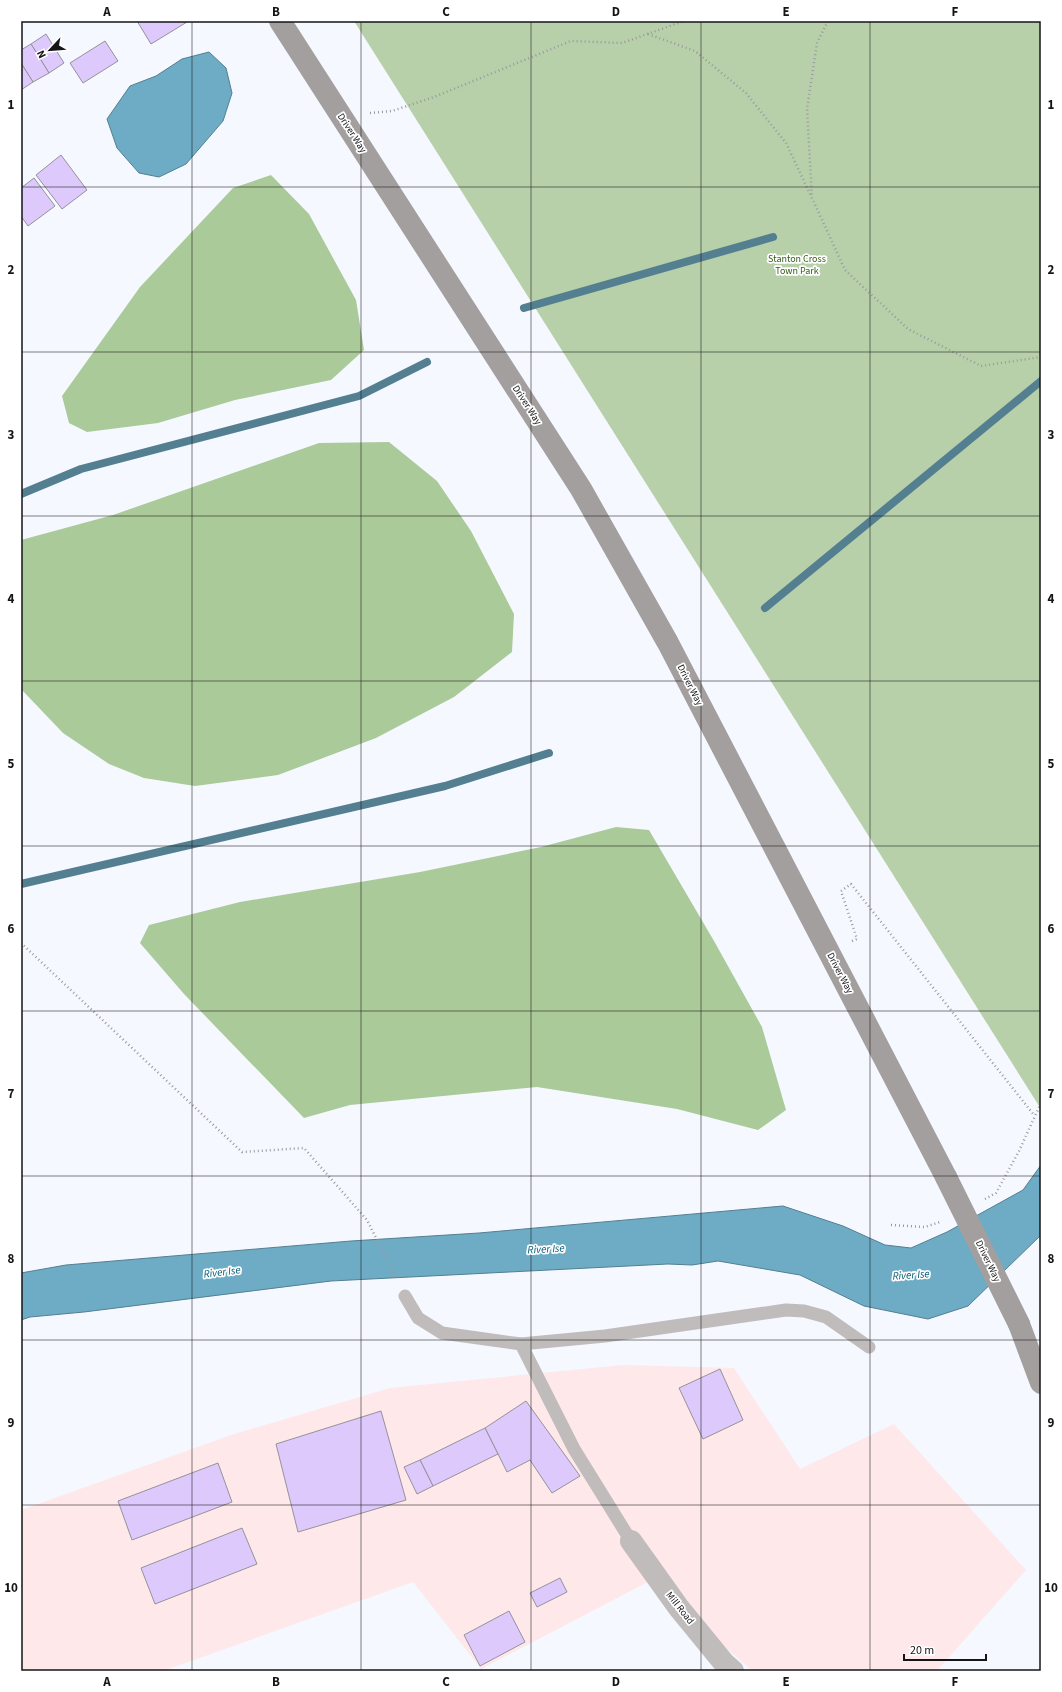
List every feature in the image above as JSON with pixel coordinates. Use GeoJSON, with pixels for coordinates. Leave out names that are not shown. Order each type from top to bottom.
{"type":"FeatureCollection","features":[{"type":"Feature","properties":{"kind":"main road","name":"Driver Way"},"geometry":{"type":"LineString","coordinates":[[280,21],[581,489],[668,643],[946,1177],[1019,1324],[1041,1383]]}},
{"type":"Feature","properties":{"kind":"street","name":"Mill Road"},"geometry":{"type":"LineString","coordinates":[[631,1542],[679,1608],[724,1663],[733,1671]]}},
{"type":"Feature","properties":{"kind":"lane"},"geometry":{"type":"LineString","coordinates":[[405,1296],[418,1318],[442,1333],[521,1344],[605,1336],[786,1310],[804,1311],[826,1317],[868,1347]]}},
{"type":"Feature","properties":{"kind":"lane"},"geometry":{"type":"LineString","coordinates":[[521,1344],[574,1449],[631,1542]]}},
{"type":"Feature","properties":{"kind":"path"},"geometry":{"type":"LineString","coordinates":[[367,114],[392,111],[434,98],[571,41],[622,43],[684,21]]}},
{"type":"Feature","properties":{"kind":"path"},"geometry":{"type":"LineString","coordinates":[[812,198],[807,109],[817,43],[828,21]]}},
{"type":"Feature","properties":{"kind":"path"},"geometry":{"type":"LineString","coordinates":[[648,34],[696,51],[746,93],[786,143],[845,270],[908,329],[981,366],[1041,357]]}},
{"type":"Feature","properties":{"kind":"path"},"geometry":{"type":"LineString","coordinates":[[851,942],[857,938],[841,891],[851,884],[1034,1115],[1041,1102]]}},
{"type":"Feature","properties":{"kind":"path"},"geometry":{"type":"LineString","coordinates":[[21,943],[242,1152],[304,1148],[367,1220],[405,1296]]}},
{"type":"Feature","properties":{"kind":"shaded area"},"geometry":{"type":"Polygon","coordinates":[[[623,1365],[734,1368],[800,1469],[894,1424],[1026,1570],[937,1671],[752,1671],[715,1638],[667,1572],[481,1669],[413,1582],[163,1671],[21,1671],[21,1510],[231,1435],[390,1388],[623,1365]]]}},
{"type":"Feature","properties":{"kind":"green space","name":"Stanton Cross Town Park"},"geometry":{"type":"Polygon","coordinates":[[[354,21],[1041,21],[1041,1109],[354,21]]]}},
{"type":"Feature","properties":{"kind":"green space"},"geometry":{"type":"Polygon","coordinates":[[[271,175],[309,214],[356,300],[364,350],[331,380],[235,400],[158,423],[87,432],[69,423],[62,396],[140,287],[233,188],[271,175]]]}},
{"type":"Feature","properties":{"kind":"green space"},"geometry":{"type":"Polygon","coordinates":[[[389,442],[437,481],[471,531],[514,614],[512,652],[454,697],[376,738],[278,775],[195,786],[144,778],[109,764],[63,733],[21,689],[21,540],[113,515],[319,443],[389,442]]]}},
{"type":"Feature","properties":{"kind":"green space"},"geometry":{"type":"Polygon","coordinates":[[[616,827],[649,830],[762,1027],[786,1110],[758,1130],[677,1109],[537,1087],[350,1105],[304,1118],[184,994],[140,943],[149,925],[240,902],[420,872],[541,847],[616,827]]]}},
{"type":"Feature","properties":{"kind":"water"},"geometry":{"type":"Polygon","coordinates":[[[209,52],[226,68],[232,93],[223,121],[186,164],[159,177],[139,173],[117,148],[107,119],[130,86],[156,76],[182,59],[209,52]]]}},
{"type":"Feature","properties":{"kind":"water","name":"River Ise"},"geometry":{"type":"Polygon","coordinates":[[[1041,1165],[1041,1235],[968,1306],[928,1319],[864,1306],[800,1275],[718,1261],[692,1265],[668,1264],[331,1281],[84,1312],[30,1317],[21,1320],[21,1273],[66,1265],[351,1241],[479,1233],[783,1206],[843,1226],[885,1245],[911,1248],[947,1232],[1023,1190],[1041,1165]]]}},
{"type":"Feature","properties":{"kind":"building"},"geometry":{"type":"Polygon","coordinates":[[[137,21],[186,21],[187,22],[151,44],[137,21]]]}},
{"type":"Feature","properties":{"kind":"building"},"geometry":{"type":"Polygon","coordinates":[[[46,34],[64,63],[49,73],[31,44],[46,34]]]}},
{"type":"Feature","properties":{"kind":"building"},"geometry":{"type":"Polygon","coordinates":[[[105,41],[118,61],[83,83],[70,63],[105,41]]]}},
{"type":"Feature","properties":{"kind":"building"},"geometry":{"type":"Polygon","coordinates":[[[31,44],[49,73],[33,82],[21,63],[21,50],[31,44]]]}},
{"type":"Feature","properties":{"kind":"building"},"geometry":{"type":"Polygon","coordinates":[[[21,63],[33,82],[21,90],[21,63]]]}},
{"type":"Feature","properties":{"kind":"building"},"geometry":{"type":"Polygon","coordinates":[[[61,155],[87,190],[62,209],[36,175],[61,155]]]}},
{"type":"Feature","properties":{"kind":"building"},"geometry":{"type":"Polygon","coordinates":[[[34,178],[55,206],[28,226],[21,216],[21,188],[34,178]]]}},
{"type":"Feature","properties":{"kind":"building"},"geometry":{"type":"Polygon","coordinates":[[[720,1369],[743,1420],[703,1439],[679,1388],[720,1369]]]}},
{"type":"Feature","properties":{"kind":"building"},"geometry":{"type":"Polygon","coordinates":[[[526,1401],[580,1476],[552,1493],[530,1460],[507,1472],[485,1428],[526,1401]]]}},
{"type":"Feature","properties":{"kind":"building"},"geometry":{"type":"Polygon","coordinates":[[[381,1411],[406,1500],[298,1532],[276,1444],[381,1411]]]}},
{"type":"Feature","properties":{"kind":"building"},"geometry":{"type":"Polygon","coordinates":[[[485,1428],[498,1454],[433,1486],[420,1460],[485,1428]]]}},
{"type":"Feature","properties":{"kind":"building"},"geometry":{"type":"Polygon","coordinates":[[[420,1460],[433,1486],[417,1494],[404,1467],[420,1460]]]}},
{"type":"Feature","properties":{"kind":"building"},"geometry":{"type":"Polygon","coordinates":[[[218,1463],[232,1502],[132,1540],[118,1501],[218,1463]]]}},
{"type":"Feature","properties":{"kind":"building"},"geometry":{"type":"Polygon","coordinates":[[[242,1528],[257,1564],[155,1604],[141,1568],[242,1528]]]}},
{"type":"Feature","properties":{"kind":"building"},"geometry":{"type":"Polygon","coordinates":[[[560,1578],[567,1592],[537,1607],[530,1593],[560,1578]]]}},
{"type":"Feature","properties":{"kind":"building"},"geometry":{"type":"Polygon","coordinates":[[[509,1611],[525,1642],[480,1666],[464,1635],[509,1611]]]}},
{"type":"Feature","properties":{"kind":"waterway"},"geometry":{"type":"LineString","coordinates":[[524,308],[773,237]]}},
{"type":"Feature","properties":{"kind":"waterway"},"geometry":{"type":"LineString","coordinates":[[21,494],[81,469],[359,396],[427,362]]}},
{"type":"Feature","properties":{"kind":"waterway"},"geometry":{"type":"LineString","coordinates":[[765,608],[1041,381]]}},
{"type":"Feature","properties":{"kind":"waterway"},"geometry":{"type":"LineString","coordinates":[[21,884],[445,786],[549,753]]}}]}
